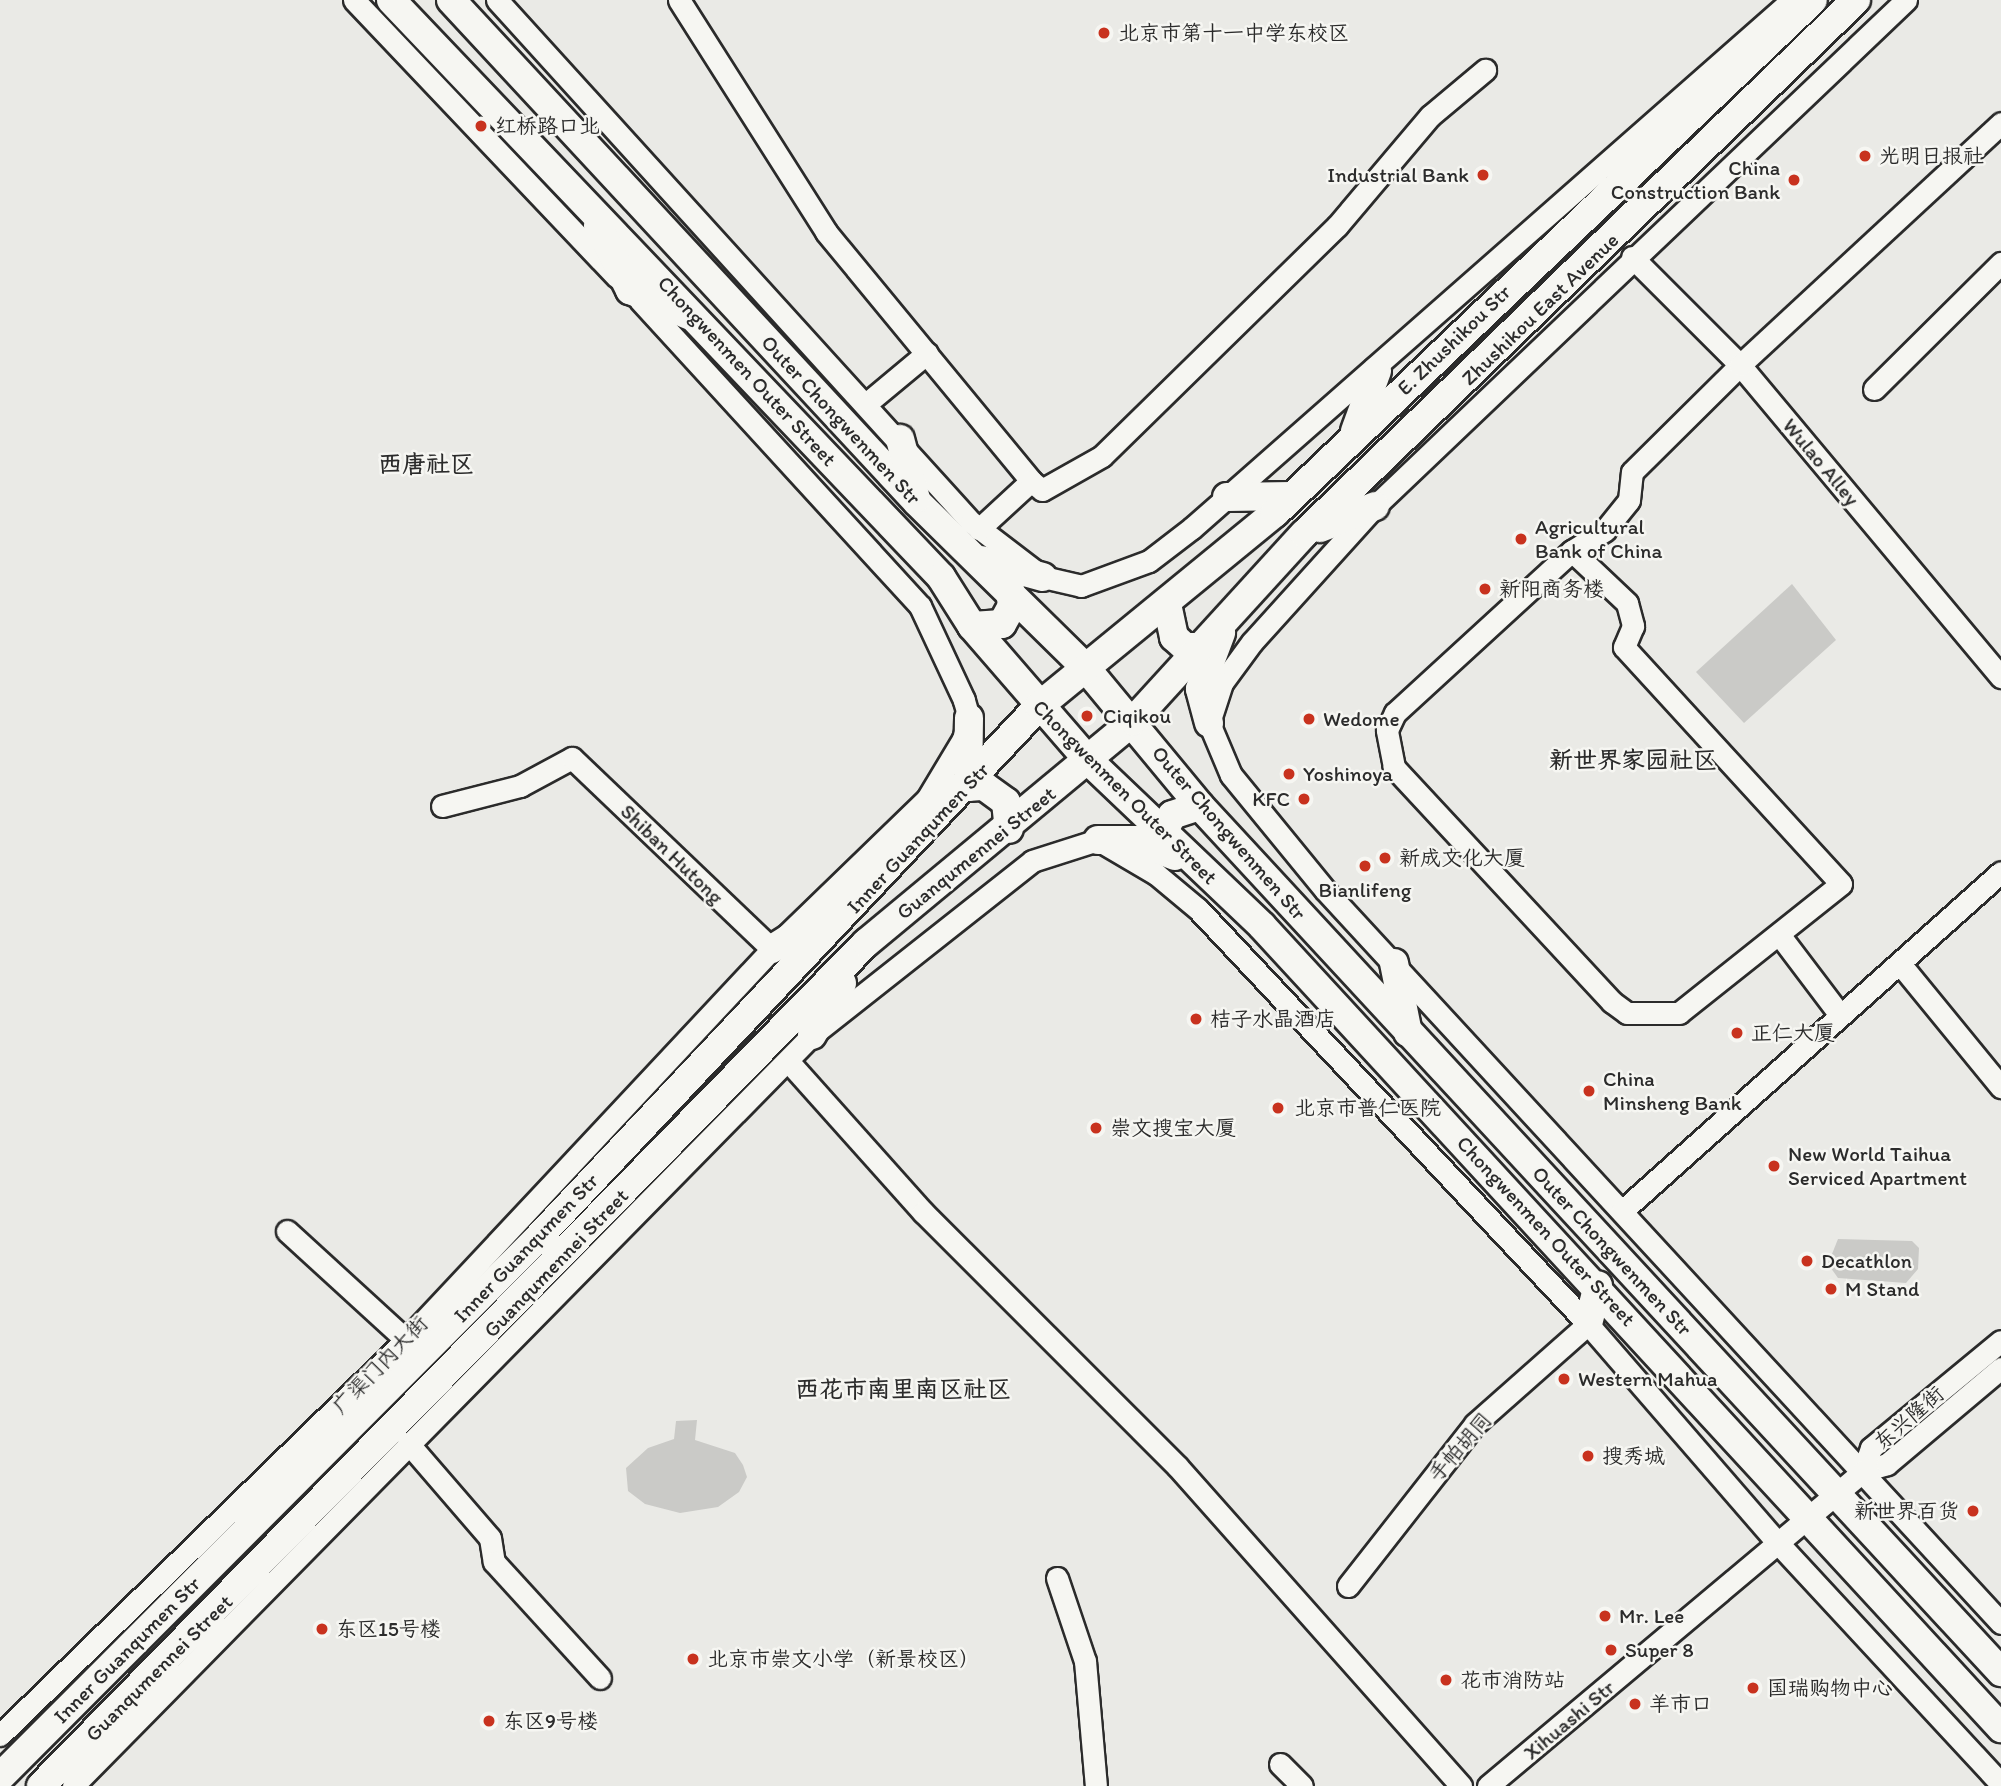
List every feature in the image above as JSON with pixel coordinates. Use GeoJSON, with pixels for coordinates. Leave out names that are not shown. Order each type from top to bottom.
{"type":"FeatureCollection","features":[{"type":"Feature","properties":{"kind":"main road","name":"Chongwenmen Outer Street"},"geometry":{"type":"LineString","coordinates":[[391,0],[584,198],[941,577],[972,626],[1089,761],[1162,835],[1270,935],[1598,1285],[1808,1517]]}},
{"type":"Feature","properties":{"kind":"main road","name":"Outer Chongwenmen Str"},"geometry":{"type":"LineString","coordinates":[[451,0],[917,502],[1010,590],[1084,667],[1133,721],[1200,806],[2001,1672]]}},
{"type":"Feature","properties":{"kind":"main road","name":"E. Zhushikou Str"},"geometry":{"type":"LineString","coordinates":[[1084,667],[1167,604],[1293,496],[1813,0]]}},
{"type":"Feature","properties":{"kind":"main road","name":"Zhushikou East Avenue"},"geometry":{"type":"LineString","coordinates":[[1133,721],[1304,534],[1856,0]]}},
{"type":"Feature","properties":{"kind":"main road"},"geometry":{"type":"LineString","coordinates":[[584,198],[630,290],[697,319]]}},
{"type":"Feature","properties":{"kind":"main road"},"geometry":{"type":"LineString","coordinates":[[1353,437],[1377,371]]}},
{"type":"Feature","properties":{"kind":"main road"},"geometry":{"type":"LineString","coordinates":[[901,439],[917,502]]}},
{"type":"Feature","properties":{"kind":"main road"},"geometry":{"type":"LineString","coordinates":[[1227,497],[1293,496]]}},
{"type":"Feature","properties":{"kind":"main road"},"geometry":{"type":"LineString","coordinates":[[1304,534],[1375,506]]}},
{"type":"Feature","properties":{"kind":"main road"},"geometry":{"type":"LineString","coordinates":[[975,558],[1043,577]]}},
{"type":"Feature","properties":{"kind":"main road"},"geometry":{"type":"LineString","coordinates":[[972,626],[1002,624],[1010,613],[1010,590]]}},
{"type":"Feature","properties":{"kind":"main road"},"geometry":{"type":"LineString","coordinates":[[1167,604],[1174,637],[1185,647],[1201,647]]}},
{"type":"Feature","properties":{"kind":"main road"},"geometry":{"type":"LineString","coordinates":[[1209,723],[1200,689],[1226,620]]}},
{"type":"Feature","properties":{"kind":"main road","name":"Inner Guanqumen Str"},"geometry":{"type":"LineString","coordinates":[[0,1777],[536,1240],[968,787],[1039,706],[1084,667]]}},
{"type":"Feature","properties":{"kind":"main road"},"geometry":{"type":"LineString","coordinates":[[969,718],[968,787],[984,786],[1006,802],[1009,829]]}},
{"type":"Feature","properties":{"kind":"main road","name":"Guanqumennei Street"},"geometry":{"type":"LineString","coordinates":[[41,1786],[866,943],[943,874],[1009,829],[1133,721]]}},
{"type":"Feature","properties":{"kind":"main road"},"geometry":{"type":"LineString","coordinates":[[1162,835],[1172,815],[1200,806]]}},
{"type":"Feature","properties":{"kind":"main road"},"geometry":{"type":"LineString","coordinates":[[1098,840],[1135,840],[1205,875]]}},
{"type":"Feature","properties":{"kind":"main road"},"geometry":{"type":"LineString","coordinates":[[772,949],[877,883]]}},
{"type":"Feature","properties":{"kind":"main road"},"geometry":{"type":"LineString","coordinates":[[812,1035],[866,943]]}},
{"type":"Feature","properties":{"kind":"main road"},"geometry":{"type":"LineString","coordinates":[[1394,964],[1408,1033]]}},
{"type":"Feature","properties":{"kind":"main road"},"geometry":{"type":"LineString","coordinates":[[1588,1324],[1598,1285]]}},
{"type":"Feature","properties":{"kind":"main road"},"geometry":{"type":"LineString","coordinates":[[1808,1517],[2001,1728]]}},
{"type":"Feature","properties":{"kind":"street","name":"Chongwenmen Outer Street"},"geometry":{"type":"LineString","coordinates":[[354,0],[630,290],[838,513],[920,606],[969,718]]}},
{"type":"Feature","properties":{"kind":"street"},"geometry":{"type":"LineString","coordinates":[[497,0],[901,439],[979,529],[1043,577],[1081,586],[1112,580],[1149,561],[1227,497],[1377,371],[1581,181],[1792,0]]}},
{"type":"Feature","properties":{"kind":"street"},"geometry":{"type":"LineString","coordinates":[[679,0],[827,232],[1031,481],[1042,490],[1102,456],[1337,226],[1430,116],[1485,70]]}},
{"type":"Feature","properties":{"kind":"street","name":"Zhushikou East Avenue"},"geometry":{"type":"LineString","coordinates":[[1209,723],[1222,683],[1251,642],[1375,506],[1632,257],[1906,0]]}},
{"type":"Feature","properties":{"kind":"street"},"geometry":{"type":"LineString","coordinates":[[1572,551],[1627,603],[1633,626],[1624,647],[1841,884],[1781,937],[1683,1012],[1627,1013],[1394,767],[1387,730],[1395,713],[1572,551],[1605,530],[1629,500],[1632,472],[1740,365],[2001,123]]}},
{"type":"Feature","properties":{"kind":"street","name":"Wulao Alley"},"geometry":{"type":"LineString","coordinates":[[1632,257],[1740,365],[2001,676]]}},
{"type":"Feature","properties":{"kind":"street"},"geometry":{"type":"LineString","coordinates":[[1874,389],[2001,263]]}},
{"type":"Feature","properties":{"kind":"street"},"geometry":{"type":"LineString","coordinates":[[867,403],[927,353]]}},
{"type":"Feature","properties":{"kind":"street"},"geometry":{"type":"LineString","coordinates":[[979,529],[1031,481]]}},
{"type":"Feature","properties":{"kind":"street","name":"广渠门内大街"},"geometry":{"type":"LineString","coordinates":[[0,1735],[406,1340],[772,949],[926,799],[969,718]]}},
{"type":"Feature","properties":{"kind":"street"},"geometry":{"type":"LineString","coordinates":[[1209,723],[1231,775],[1394,964],[2001,1623]]}},
{"type":"Feature","properties":{"kind":"street","name":"Shiban Hutong"},"geometry":{"type":"LineString","coordinates":[[442,806],[520,786],[572,758],[772,949]]}},
{"type":"Feature","properties":{"kind":"street","name":"Chongwenmen Outer Street"},"geometry":{"type":"LineString","coordinates":[[1098,840],[1156,874],[1198,909],[1588,1324],[1777,1542],[2001,1784]]}},
{"type":"Feature","properties":{"kind":"street"},"geometry":{"type":"LineString","coordinates":[[73,1786],[812,1035],[1032,861],[1098,840]]}},
{"type":"Feature","properties":{"kind":"street"},"geometry":{"type":"LineString","coordinates":[[1622,1211],[1840,1015],[1901,965],[2001,872]]}},
{"type":"Feature","properties":{"kind":"street"},"geometry":{"type":"LineString","coordinates":[[1781,937],[1840,1015]]}},
{"type":"Feature","properties":{"kind":"street"},"geometry":{"type":"LineString","coordinates":[[1901,965],[2001,1087]]}},
{"type":"Feature","properties":{"kind":"street"},"geometry":{"type":"LineString","coordinates":[[788,1061],[923,1212],[1177,1466],[1461,1786]]}},
{"type":"Feature","properties":{"kind":"street"},"geometry":{"type":"LineString","coordinates":[[287,1231],[406,1340]]}},
{"type":"Feature","properties":{"kind":"street","name":"手帕胡同"},"geometry":{"type":"LineString","coordinates":[[1348,1586],[1475,1424],[1588,1324]]}},
{"type":"Feature","properties":{"kind":"street","name":"东兴隆街"},"geometry":{"type":"LineString","coordinates":[[1863,1471],[1871,1448],[2001,1341]]}},
{"type":"Feature","properties":{"kind":"street","name":"东兴隆街"},"geometry":{"type":"LineString","coordinates":[[1863,1471],[1887,1464],[2001,1368]]}},
{"type":"Feature","properties":{"kind":"street"},"geometry":{"type":"LineString","coordinates":[[408,1443],[490,1538],[494,1562],[600,1678]]}},
{"type":"Feature","properties":{"kind":"street","name":"Xihuashi Str"},"geometry":{"type":"LineString","coordinates":[[1488,1786],[1863,1471]]}},
{"type":"Feature","properties":{"kind":"street"},"geometry":{"type":"LineString","coordinates":[[1057,1578],[1085,1661],[1096,1786]]}},
{"type":"Feature","properties":{"kind":"street"},"geometry":{"type":"LineString","coordinates":[[1280,1764],[1302,1786]]}},
{"type":"Feature","properties":{"kind":"shaded area"},"geometry":{"type":"Polygon","coordinates":[[[1792,584],[1836,640],[1744,723],[1696,672],[1792,584]]]}},
{"type":"Feature","properties":{"kind":"shaded area"},"geometry":{"type":"Polygon","coordinates":[[[1838,1239],[1912,1241],[1919,1248],[1918,1269],[1906,1283],[1838,1278],[1828,1264],[1838,1239]]]}},
{"type":"Feature","properties":{"kind":"shaded area"},"geometry":{"type":"Polygon","coordinates":[[[697,1420],[695,1440],[735,1453],[743,1465],[747,1477],[739,1492],[718,1507],[680,1513],[645,1504],[628,1491],[626,1468],[648,1448],[674,1439],[676,1421],[697,1420]]]}},
{"type":"Feature","properties":{"kind":"place","name":"北京市第十一中学东校区"},"geometry":{"type":"Point","coordinates":[1104,33]}},
{"type":"Feature","properties":{"kind":"place","name":"红桥路口北"},"geometry":{"type":"Point","coordinates":[481,126]}},
{"type":"Feature","properties":{"kind":"place","name":"光明日报社"},"geometry":{"type":"Point","coordinates":[1865,156]}},
{"type":"Feature","properties":{"kind":"place","name":"Industrial Bank"},"geometry":{"type":"Point","coordinates":[1483,175]}},
{"type":"Feature","properties":{"kind":"place","name":"China Construction Bank"},"geometry":{"type":"Point","coordinates":[1794,180]}},
{"type":"Feature","properties":{"kind":"place","name":"Agricultural Bank of China"},"geometry":{"type":"Point","coordinates":[1521,539]}},
{"type":"Feature","properties":{"kind":"place","name":"新阳商务楼"},"geometry":{"type":"Point","coordinates":[1485,589]}},
{"type":"Feature","properties":{"kind":"place","name":"Ciqikou"},"geometry":{"type":"Point","coordinates":[1087,716]}},
{"type":"Feature","properties":{"kind":"place","name":"Wedome"},"geometry":{"type":"Point","coordinates":[1309,719]}},
{"type":"Feature","properties":{"kind":"place","name":"Yoshinoya"},"geometry":{"type":"Point","coordinates":[1289,774]}},
{"type":"Feature","properties":{"kind":"place","name":"KFC"},"geometry":{"type":"Point","coordinates":[1304,799]}},
{"type":"Feature","properties":{"kind":"place","name":"新成文化大厦"},"geometry":{"type":"Point","coordinates":[1385,858]}},
{"type":"Feature","properties":{"kind":"place","name":"Bianlifeng"},"geometry":{"type":"Point","coordinates":[1365,866]}},
{"type":"Feature","properties":{"kind":"place","name":"桔子水晶酒店"},"geometry":{"type":"Point","coordinates":[1196,1019]}},
{"type":"Feature","properties":{"kind":"place","name":"正仁大厦"},"geometry":{"type":"Point","coordinates":[1737,1033]}},
{"type":"Feature","properties":{"kind":"place","name":"China Minsheng Bank"},"geometry":{"type":"Point","coordinates":[1589,1091]}},
{"type":"Feature","properties":{"kind":"place","name":"北京市普仁医院"},"geometry":{"type":"Point","coordinates":[1278,1108]}},
{"type":"Feature","properties":{"kind":"place","name":"崇文搜宝大厦"},"geometry":{"type":"Point","coordinates":[1096,1128]}},
{"type":"Feature","properties":{"kind":"place","name":"New World Taihua Serviced Apartment"},"geometry":{"type":"Point","coordinates":[1774,1166]}},
{"type":"Feature","properties":{"kind":"place","name":"Decathlon"},"geometry":{"type":"Point","coordinates":[1807,1261]}},
{"type":"Feature","properties":{"kind":"place","name":"M Stand"},"geometry":{"type":"Point","coordinates":[1831,1289]}},
{"type":"Feature","properties":{"kind":"place","name":"Western Mahua"},"geometry":{"type":"Point","coordinates":[1564,1379]}},
{"type":"Feature","properties":{"kind":"place","name":"搜秀城"},"geometry":{"type":"Point","coordinates":[1588,1456]}},
{"type":"Feature","properties":{"kind":"place","name":"新世界百货"},"geometry":{"type":"Point","coordinates":[1973,1511]}},
{"type":"Feature","properties":{"kind":"place","name":"Mr. Lee"},"geometry":{"type":"Point","coordinates":[1605,1616]}},
{"type":"Feature","properties":{"kind":"place","name":"东区15号楼"},"geometry":{"type":"Point","coordinates":[322,1629]}},
{"type":"Feature","properties":{"kind":"place","name":"Super 8"},"geometry":{"type":"Point","coordinates":[1611,1650]}},
{"type":"Feature","properties":{"kind":"place","name":"北京市崇文小学（新景校区）"},"geometry":{"type":"Point","coordinates":[693,1659]}},
{"type":"Feature","properties":{"kind":"place","name":"花市消防站"},"geometry":{"type":"Point","coordinates":[1446,1680]}},
{"type":"Feature","properties":{"kind":"place","name":"国瑞购物中心"},"geometry":{"type":"Point","coordinates":[1753,1688]}},
{"type":"Feature","properties":{"kind":"place","name":"羊市口"},"geometry":{"type":"Point","coordinates":[1635,1704]}},
{"type":"Feature","properties":{"kind":"place","name":"东区9号楼"},"geometry":{"type":"Point","coordinates":[489,1721]}},
{"type":"Feature","properties":{"kind":"district","name":"西唐社区"},"geometry":{"type":"Point","coordinates":[426,464]}},
{"type":"Feature","properties":{"kind":"district","name":"新世界家园社区"},"geometry":{"type":"Point","coordinates":[1633,760]}},
{"type":"Feature","properties":{"kind":"district","name":"西花市南里南区社区"},"geometry":{"type":"Point","coordinates":[903,1389]}}]}
